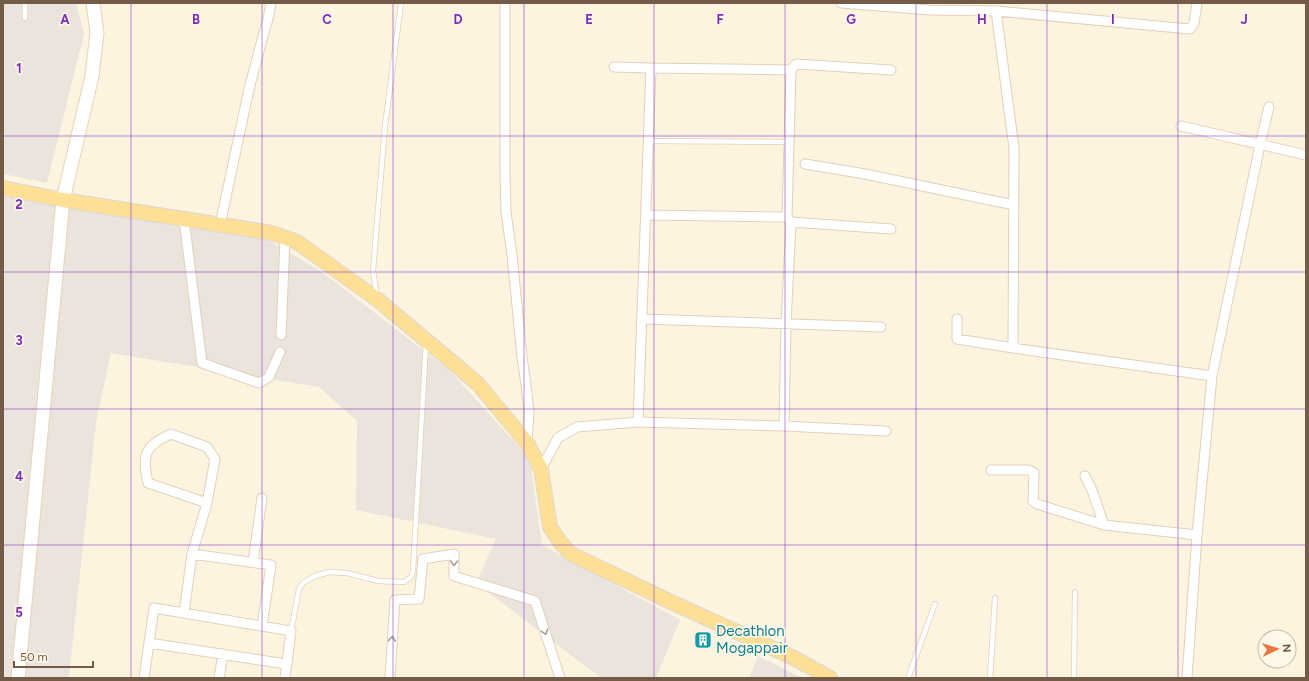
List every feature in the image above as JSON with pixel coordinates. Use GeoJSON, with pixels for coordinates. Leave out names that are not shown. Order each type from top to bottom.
{"type":"FeatureCollection","features":[{"type":"Feature","properties":{"kind":"main road"},"geometry":{"type":"LineString","coordinates":[[3,188],[63,200],[272,233],[297,242],[378,300],[477,383],[526,443],[541,469],[550,527],[561,544],[571,554],[671,602],[794,658],[830,678]]}},
{"type":"Feature","properties":{"kind":"street"},"geometry":{"type":"LineString","coordinates":[[18,678],[63,200],[92,76],[97,33],[93,3]]}},
{"type":"Feature","properties":{"kind":"street"},"geometry":{"type":"LineString","coordinates":[[220,225],[249,90],[271,3]]}},
{"type":"Feature","properties":{"kind":"street"},"geometry":{"type":"LineString","coordinates":[[505,3],[506,212],[529,412],[526,443]]}},
{"type":"Feature","properties":{"kind":"street"},"geometry":{"type":"LineString","coordinates":[[841,3],[930,10],[996,11],[1190,29],[1194,23],[1196,3]]}},
{"type":"Feature","properties":{"kind":"street"},"geometry":{"type":"LineString","coordinates":[[996,11],[1014,148],[1013,348]]}},
{"type":"Feature","properties":{"kind":"street"},"geometry":{"type":"LineString","coordinates":[[784,426],[791,70],[796,64],[891,70]]}},
{"type":"Feature","properties":{"kind":"street"},"geometry":{"type":"LineString","coordinates":[[614,67],[791,70]]}},
{"type":"Feature","properties":{"kind":"street"},"geometry":{"type":"LineString","coordinates":[[638,422],[647,215],[651,68]]}},
{"type":"Feature","properties":{"kind":"street"},"geometry":{"type":"LineString","coordinates":[[1187,678],[1197,534],[1212,376],[1269,106]]}},
{"type":"Feature","properties":{"kind":"street"},"geometry":{"type":"LineString","coordinates":[[1180,126],[1306,155]]}},
{"type":"Feature","properties":{"kind":"street"},"geometry":{"type":"LineString","coordinates":[[805,164],[865,174],[1014,205]]}},
{"type":"Feature","properties":{"kind":"street"},"geometry":{"type":"LineString","coordinates":[[647,215],[789,219],[891,229]]}},
{"type":"Feature","properties":{"kind":"street"},"geometry":{"type":"LineString","coordinates":[[184,219],[202,363],[259,383],[269,377],[280,352]]}},
{"type":"Feature","properties":{"kind":"street"},"geometry":{"type":"LineString","coordinates":[[281,335],[285,238]]}},
{"type":"Feature","properties":{"kind":"street"},"geometry":{"type":"LineString","coordinates":[[642,319],[881,327]]}},
{"type":"Feature","properties":{"kind":"street"},"geometry":{"type":"LineString","coordinates":[[957,319],[957,339],[1212,376]]}},
{"type":"Feature","properties":{"kind":"street"},"geometry":{"type":"LineString","coordinates":[[541,469],[558,438],[577,427],[638,422],[784,426],[886,431]]}},
{"type":"Feature","properties":{"kind":"street"},"geometry":{"type":"LineString","coordinates":[[184,613],[192,554],[207,504],[215,459],[207,447],[171,434],[158,439],[148,449],[144,466],[148,483],[207,504]]}},
{"type":"Feature","properties":{"kind":"street"},"geometry":{"type":"LineString","coordinates":[[991,470],[1030,470],[1034,473],[1033,501],[1036,504],[1104,525],[1197,534]]}},
{"type":"Feature","properties":{"kind":"street"},"geometry":{"type":"LineString","coordinates":[[1085,476],[1092,490],[1104,525]]}},
{"type":"Feature","properties":{"kind":"street"},"geometry":{"type":"LineString","coordinates":[[253,562],[262,498]]}},
{"type":"Feature","properties":{"kind":"street"},"geometry":{"type":"LineString","coordinates":[[192,554],[272,565],[262,626]]}},
{"type":"Feature","properties":{"kind":"street"},"geometry":{"type":"LineString","coordinates":[[390,678],[395,600],[419,599],[423,559],[454,554],[454,576],[536,602],[560,678]]}},
{"type":"Feature","properties":{"kind":"street"},"geometry":{"type":"LineString","coordinates":[[144,678],[154,608],[291,631],[284,678]]}},
{"type":"Feature","properties":{"kind":"street"},"geometry":{"type":"LineString","coordinates":[[149,643],[286,664]]}},
{"type":"Feature","properties":{"kind":"street"},"geometry":{"type":"LineString","coordinates":[[219,678],[223,654]]}},
{"type":"Feature","properties":{"kind":"lane"},"geometry":{"type":"LineString","coordinates":[[25,3],[25,18]]}},
{"type":"Feature","properties":{"kind":"lane"},"geometry":{"type":"LineString","coordinates":[[378,300],[373,271],[385,126],[401,3]]}},
{"type":"Feature","properties":{"kind":"lane"},"geometry":{"type":"LineString","coordinates":[[649,141],[789,142]]}},
{"type":"Feature","properties":{"kind":"lane"},"geometry":{"type":"LineString","coordinates":[[291,631],[299,589],[303,583],[315,576],[329,572],[347,574],[378,581],[404,582],[410,577],[413,570],[426,341]]}},
{"type":"Feature","properties":{"kind":"lane"},"geometry":{"type":"LineString","coordinates":[[1074,678],[1075,592]]}},
{"type":"Feature","properties":{"kind":"lane"},"geometry":{"type":"LineString","coordinates":[[990,678],[994,598]]}},
{"type":"Feature","properties":{"kind":"lane"},"geometry":{"type":"LineString","coordinates":[[908,678],[935,604]]}},
{"type":"Feature","properties":{"kind":"shaded area"},"geometry":{"type":"Polygon","coordinates":[[[3,3],[76,3],[84,34],[47,183],[3,174],[3,3]]]}},
{"type":"Feature","properties":{"kind":"shaded area"},"geometry":{"type":"Polygon","coordinates":[[[3,196],[268,240],[322,272],[450,371],[530,459],[542,545],[680,620],[656,678],[601,678],[476,583],[496,539],[356,510],[357,421],[319,387],[111,353],[96,422],[69,678],[3,678],[3,196]]]}},
{"type":"Feature","properties":{"kind":"shaded area"},"geometry":{"type":"Polygon","coordinates":[[[758,656],[803,678],[749,678],[758,656]]]}},
{"type":"Feature","properties":{"kind":"place","name":"Decathlon Mogappair"},"geometry":{"type":"Point","coordinates":[703,640]}}]}
